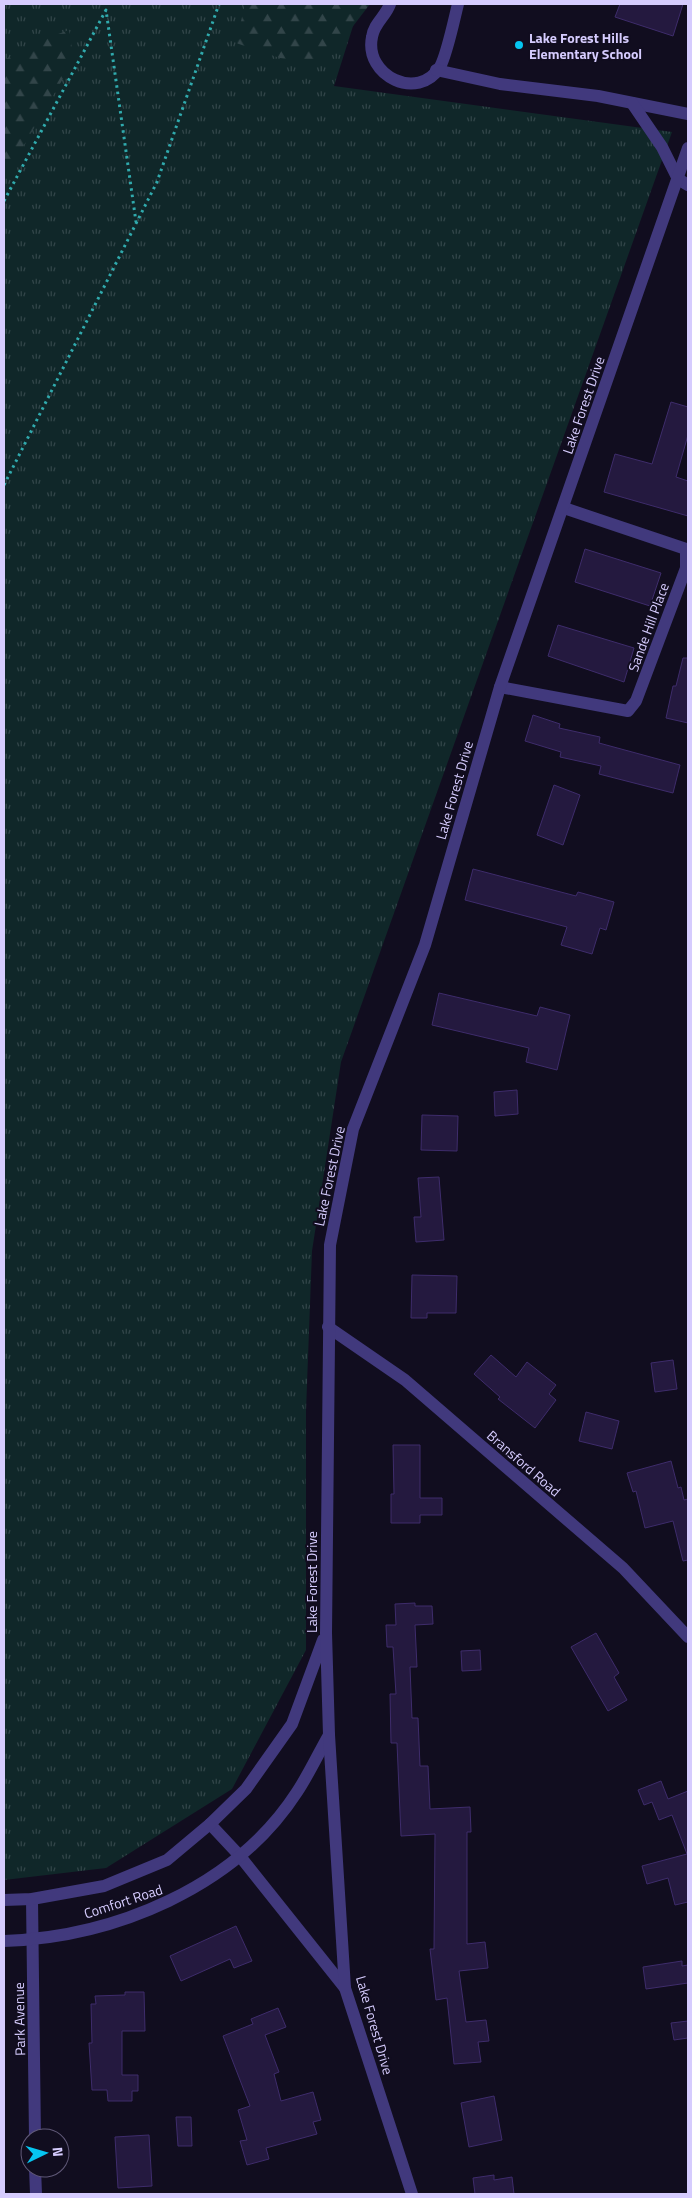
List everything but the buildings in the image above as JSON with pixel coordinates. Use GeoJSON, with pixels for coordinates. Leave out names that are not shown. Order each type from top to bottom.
{"type":"FeatureCollection","features":[{"type":"Feature","properties":{"kind":"street"},"geometry":{"type":"LineString","coordinates":[[390,4],[387,13],[378,22],[372,34],[370,47],[373,59],[379,69],[398,82],[410,83],[422,81],[440,66],[458,4]]}},
{"type":"Feature","properties":{"kind":"street"},"geometry":{"type":"LineString","coordinates":[[436,70],[500,84],[588,95],[688,114]]}},
{"type":"Feature","properties":{"kind":"street"},"geometry":{"type":"LineString","coordinates":[[632,103],[683,182]]}},
{"type":"Feature","properties":{"kind":"street","name":"Lake Forest Drive"},"geometry":{"type":"LineString","coordinates":[[412,2194],[345,1988],[329,1735],[326,1633],[330,1245],[353,1129],[424,945],[500,687],[683,182],[688,148]]}},
{"type":"Feature","properties":{"kind":"street","name":"Sande Hill Place"},"geometry":{"type":"LineString","coordinates":[[500,687],[628,712],[636,701],[686,568],[686,550],[564,508]]}},
{"type":"Feature","properties":{"kind":"street","name":"Bransford Road"},"geometry":{"type":"LineString","coordinates":[[328,1327],[412,1386],[623,1568],[688,1637]]}},
{"type":"Feature","properties":{"kind":"street","name":"Comfort Road"},"geometry":{"type":"LineString","coordinates":[[4,1900],[32,1899],[104,1886],[168,1860],[210,1824],[246,1789],[292,1724],[326,1633]]}},
{"type":"Feature","properties":{"kind":"street","name":"Comfort Road"},"geometry":{"type":"LineString","coordinates":[[4,1941],[33,1940],[102,1926],[158,1907],[188,1892],[239,1855],[269,1827],[297,1792],[329,1735]]}},
{"type":"Feature","properties":{"kind":"street"},"geometry":{"type":"LineString","coordinates":[[210,1824],[239,1855],[345,1988]]}},
{"type":"Feature","properties":{"kind":"street","name":"Park Avenue"},"geometry":{"type":"LineString","coordinates":[[32,1899],[35,2128]]}},
{"type":"Feature","properties":{"kind":"street"},"geometry":{"type":"LineString","coordinates":[[35,2178],[36,2194]]}},
{"type":"Feature","properties":{"kind":"path"},"geometry":{"type":"LineString","coordinates":[[4,201],[108,4]]}},
{"type":"Feature","properties":{"kind":"path"},"geometry":{"type":"LineString","coordinates":[[4,485],[157,182],[219,4]]}},
{"type":"Feature","properties":{"kind":"path"},"geometry":{"type":"LineString","coordinates":[[106,10],[136,222]]}},
{"type":"Feature","properties":{"kind":"green space"},"geometry":{"type":"Polygon","coordinates":[[[4,4],[360,4],[334,86],[672,132],[341,1062],[312,1251],[306,1411],[306,1650],[232,1789],[106,1868],[4,1880],[4,4]]]}},
{"type":"Feature","properties":{"kind":"green space"},"geometry":{"type":"Polygon","coordinates":[[[245,4],[370,4],[331,55],[308,62],[280,58],[236,43],[245,4]]]}},
{"type":"Feature","properties":{"kind":"green space"},"geometry":{"type":"Polygon","coordinates":[[[69,30],[74,60],[4,179],[4,60],[42,40],[69,30]]]}},
{"type":"Feature","properties":{"kind":"place","name":"Lake Forest Hills Elementary School"},"geometry":{"type":"Point","coordinates":[519,45]}}]}
